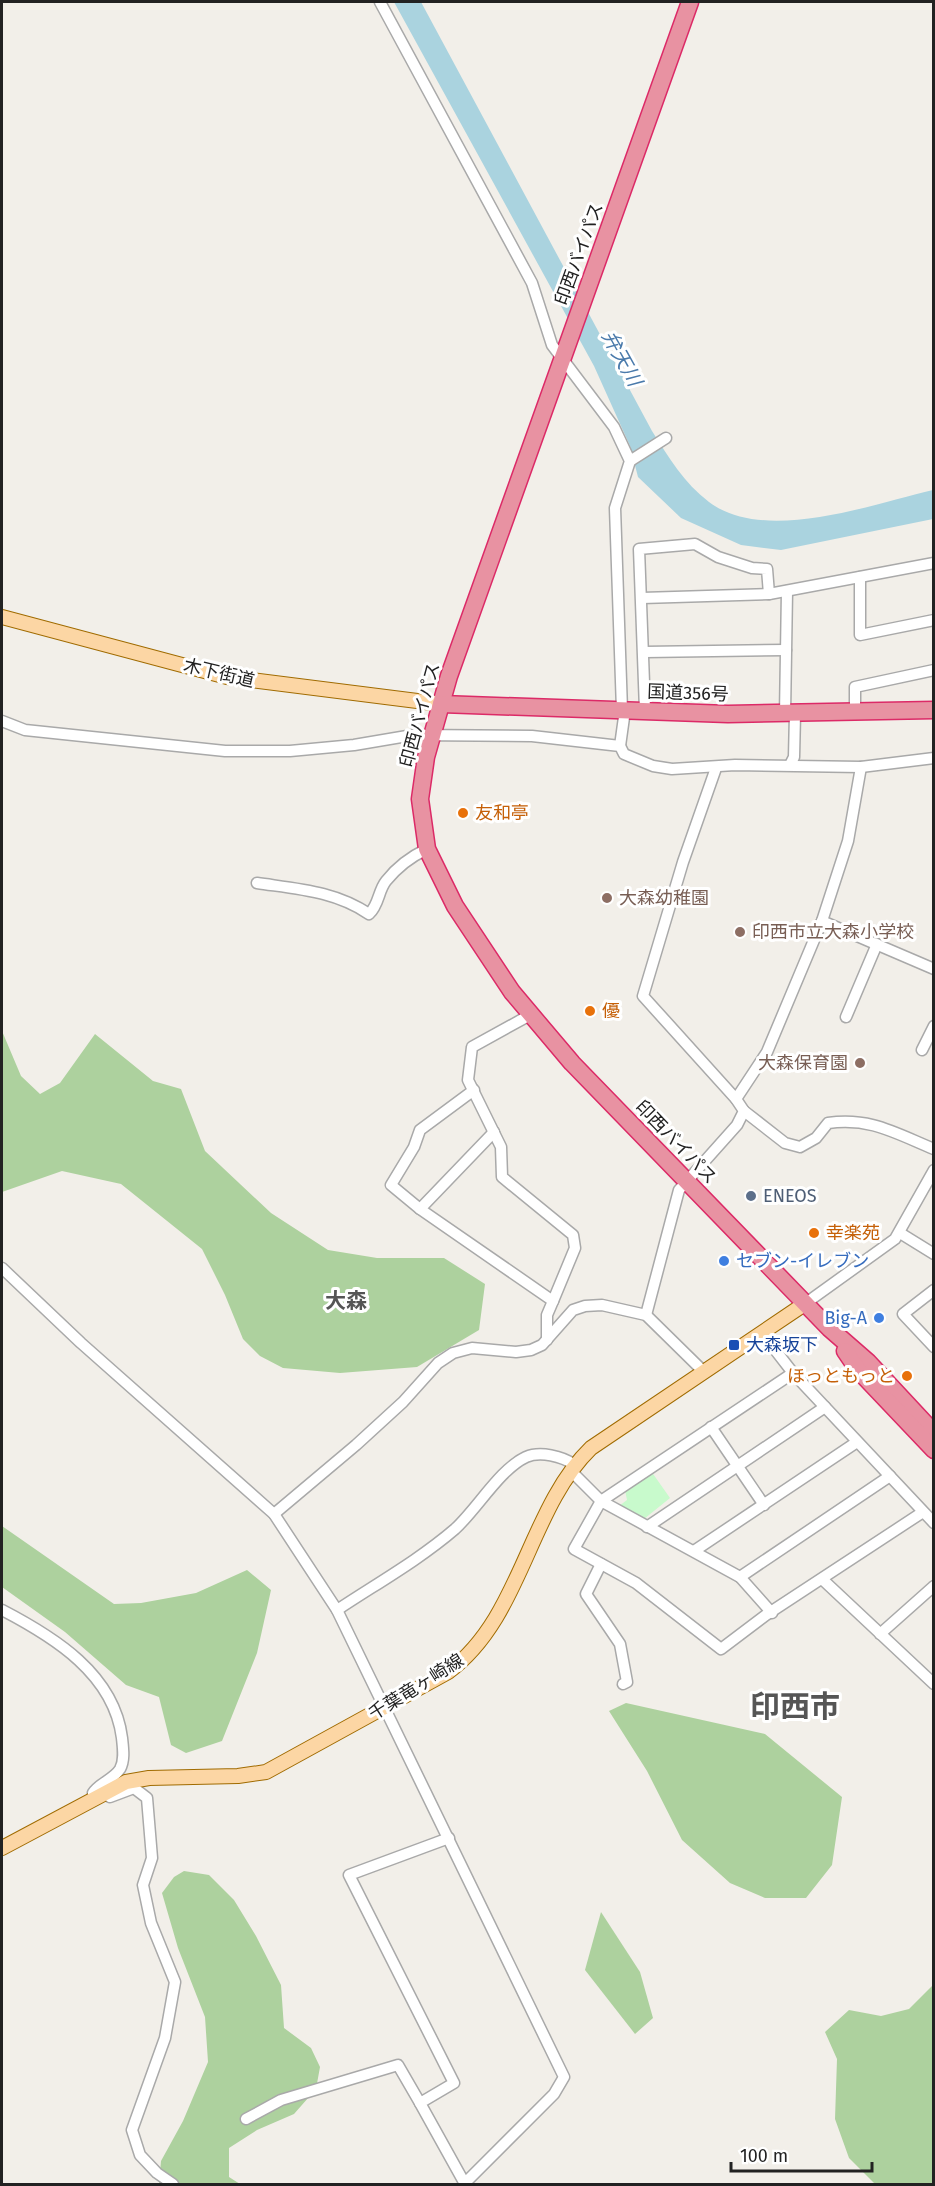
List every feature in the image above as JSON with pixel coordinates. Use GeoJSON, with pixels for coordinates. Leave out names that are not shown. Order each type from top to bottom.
{"type":"FeatureCollection","features":[{"type":"Feature","properties":{"kind":"highway","name":"印西バイパス"},"geometry":{"type":"LineString","coordinates":[[690,2],[586,289],[431,735],[420,799],[427,849],[454,906],[530,1015],[685,1180],[829,1328],[868,1362],[933,1432]]}},
{"type":"Feature","properties":{"kind":"highway","name":"国道356号"},"geometry":{"type":"LineString","coordinates":[[441,704],[790,714],[855,714],[933,710]]}},
{"type":"Feature","properties":{"kind":"highway","name":"印西バイパス"},"geometry":{"type":"LineString","coordinates":[[829,1328],[858,1370],[933,1450]]}},
{"type":"Feature","properties":{"kind":"main road","name":"木下街道"},"geometry":{"type":"LineString","coordinates":[[2,617],[227,677],[441,704]]}},
{"type":"Feature","properties":{"kind":"main road","name":"千葉竜ヶ崎線"},"geometry":{"type":"LineString","coordinates":[[2,1848],[104,1793],[137,1779],[238,1776],[266,1772],[386,1708],[456,1666],[485,1636],[573,1468],[591,1448],[806,1303]]}},
{"type":"Feature","properties":{"kind":"street"},"geometry":{"type":"LineString","coordinates":[[380,2],[528,274],[552,345],[565,350],[614,427],[630,461]]}},
{"type":"Feature","properties":{"kind":"street"},"geometry":{"type":"LineString","coordinates":[[666,438],[630,461],[615,508],[623,710],[620,746],[624,754],[653,766],[672,769],[735,765],[861,766],[933,758]]}},
{"type":"Feature","properties":{"kind":"street"},"geometry":{"type":"LineString","coordinates":[[645,710],[645,651],[639,549],[695,544],[718,557],[752,568],[766,569],[769,594]]}},
{"type":"Feature","properties":{"kind":"street"},"geometry":{"type":"LineString","coordinates":[[642,598],[769,594],[933,563]]}},
{"type":"Feature","properties":{"kind":"street"},"geometry":{"type":"LineString","coordinates":[[860,577],[860,635],[933,620]]}},
{"type":"Feature","properties":{"kind":"street"},"geometry":{"type":"LineString","coordinates":[[787,591],[786,650],[794,757],[790,765]]}},
{"type":"Feature","properties":{"kind":"street"},"geometry":{"type":"LineString","coordinates":[[645,651],[786,650]]}},
{"type":"Feature","properties":{"kind":"street"},"geometry":{"type":"LineString","coordinates":[[855,714],[855,687],[933,670]]}},
{"type":"Feature","properties":{"kind":"street"},"geometry":{"type":"LineString","coordinates":[[2,721],[25,730],[225,751],[290,751],[354,745],[413,735],[532,736],[620,746]]}},
{"type":"Feature","properties":{"kind":"street"},"geometry":{"type":"LineString","coordinates":[[736,1100],[767,1052],[822,921],[849,842],[861,766]]}},
{"type":"Feature","properties":{"kind":"street"},"geometry":{"type":"LineString","coordinates":[[716,768],[683,862],[644,996],[744,1111],[785,1143],[800,1147],[816,1138],[828,1123],[848,1120],[866,1121],[933,1149]]}},
{"type":"Feature","properties":{"kind":"street"},"geometry":{"type":"LineString","coordinates":[[257,883],[329,894],[352,903],[369,914],[375,909],[386,881],[396,873],[404,860],[427,849]]}},
{"type":"Feature","properties":{"kind":"street"},"geometry":{"type":"LineString","coordinates":[[822,921],[933,969]]}},
{"type":"Feature","properties":{"kind":"street"},"geometry":{"type":"LineString","coordinates":[[846,1017],[877,944]]}},
{"type":"Feature","properties":{"kind":"street"},"geometry":{"type":"LineString","coordinates":[[530,1015],[472,1047],[468,1080],[501,1147],[502,1177],[573,1235],[575,1248],[547,1316],[547,1340]]}},
{"type":"Feature","properties":{"kind":"street"},"geometry":{"type":"LineString","coordinates":[[922,1050],[933,1026]]}},
{"type":"Feature","properties":{"kind":"street"},"geometry":{"type":"LineString","coordinates":[[474,1090],[420,1130],[414,1147],[391,1185],[420,1209],[553,1301]]}},
{"type":"Feature","properties":{"kind":"street"},"geometry":{"type":"LineString","coordinates":[[646,1315],[674,1203],[685,1180],[736,1125],[744,1111]]}},
{"type":"Feature","properties":{"kind":"street"},"geometry":{"type":"LineString","coordinates":[[420,1209],[494,1132]]}},
{"type":"Feature","properties":{"kind":"street"},"geometry":{"type":"LineString","coordinates":[[806,1303],[888,1245],[900,1233],[933,1170]]}},
{"type":"Feature","properties":{"kind":"street"},"geometry":{"type":"LineString","coordinates":[[900,1233],[933,1254]]}},
{"type":"Feature","properties":{"kind":"street"},"geometry":{"type":"LineString","coordinates":[[2,1268],[81,1343],[274,1514],[337,1610],[564,2077],[554,2094],[465,2184],[398,2065],[281,2100],[246,2120]]}},
{"type":"Feature","properties":{"kind":"street"},"geometry":{"type":"LineString","coordinates":[[933,1290],[903,1314],[933,1347]]}},
{"type":"Feature","properties":{"kind":"street"},"geometry":{"type":"LineString","coordinates":[[274,1514],[403,1402],[438,1363],[453,1353],[472,1348],[516,1352],[531,1350],[547,1340],[573,1310],[585,1306],[602,1305],[646,1315],[704,1372]]}},
{"type":"Feature","properties":{"kind":"street"},"geometry":{"type":"LineString","coordinates":[[762,1333],[793,1373],[933,1523]]}},
{"type":"Feature","properties":{"kind":"street"},"geometry":{"type":"LineString","coordinates":[[793,1373],[601,1502],[574,1549],[636,1583],[721,1649],[923,1512]]}},
{"type":"Feature","properties":{"kind":"street"},"geometry":{"type":"LineString","coordinates":[[647,1527],[825,1407]]}},
{"type":"Feature","properties":{"kind":"street"},"geometry":{"type":"LineString","coordinates":[[711,1427],[764,1505]]}},
{"type":"Feature","properties":{"kind":"street"},"geometry":{"type":"LineString","coordinates":[[694,1551],[857,1442]]}},
{"type":"Feature","properties":{"kind":"street"},"geometry":{"type":"LineString","coordinates":[[337,1610],[414,1559],[455,1528],[516,1463],[529,1456],[541,1455],[553,1456],[573,1468],[601,1502],[740,1577],[772,1613]]}},
{"type":"Feature","properties":{"kind":"street"},"geometry":{"type":"LineString","coordinates":[[740,1577],[890,1476]]}},
{"type":"Feature","properties":{"kind":"street"},"geometry":{"type":"LineString","coordinates":[[601,1564],[586,1594],[620,1644],[627,1682],[623,1684]]}},
{"type":"Feature","properties":{"kind":"street"},"geometry":{"type":"LineString","coordinates":[[822,1579],[933,1684]]}},
{"type":"Feature","properties":{"kind":"street"},"geometry":{"type":"LineString","coordinates":[[880,1634],[933,1586]]}},
{"type":"Feature","properties":{"kind":"street"},"geometry":{"type":"LineString","coordinates":[[2,1610],[42,1631],[105,1687],[120,1726],[124,1755],[120,1770],[93,1791],[110,1797],[134,1788],[147,1798],[152,1858],[144,1885],[151,1923],[176,1982],[165,2038],[132,2130],[140,2155],[157,2173],[173,2184]]}},
{"type":"Feature","properties":{"kind":"street"},"geometry":{"type":"LineString","coordinates":[[420,2103],[454,2083],[349,1875],[449,1838]]}},
{"type":"Feature","properties":{"kind":"green space"},"geometry":{"type":"Polygon","coordinates":[[[2,1031],[21,1076],[40,1094],[60,1083],[95,1034],[153,1081],[181,1089],[205,1151],[271,1213],[328,1250],[377,1258],[444,1258],[485,1284],[479,1330],[417,1367],[340,1373],[283,1368],[260,1356],[243,1339],[225,1295],[202,1249],[121,1184],[62,1171],[2,1192],[2,1031]]]}},
{"type":"Feature","properties":{"kind":"green space"},"geometry":{"type":"Polygon","coordinates":[[[651,1471],[670,1498],[644,1519],[619,1506],[627,1500],[625,1490],[651,1471]]]}},
{"type":"Feature","properties":{"kind":"green space"},"geometry":{"type":"Polygon","coordinates":[[[2,1526],[114,1604],[141,1603],[196,1593],[247,1570],[271,1590],[257,1653],[222,1741],[186,1753],[171,1745],[159,1697],[126,1685],[65,1632],[2,1587],[2,1526]]]}},
{"type":"Feature","properties":{"kind":"green space"},"geometry":{"type":"Polygon","coordinates":[[[626,1703],[765,1734],[842,1797],[832,1865],[806,1898],[765,1898],[730,1883],[682,1840],[647,1771],[609,1711],[626,1703]]]}},
{"type":"Feature","properties":{"kind":"green space"},"geometry":{"type":"Polygon","coordinates":[[[184,1871],[209,1875],[234,1900],[256,1936],[281,1985],[284,2028],[311,2048],[320,2067],[316,2089],[294,2114],[257,2130],[229,2148],[229,2177],[240,2184],[159,2184],[161,2161],[183,2121],[208,2062],[205,2017],[178,1948],[162,1893],[174,1877],[184,1871]]]}},
{"type":"Feature","properties":{"kind":"green space"},"geometry":{"type":"Polygon","coordinates":[[[601,1912],[640,1972],[653,2018],[635,2034],[585,1970],[601,1912]]]}},
{"type":"Feature","properties":{"kind":"green space"},"geometry":{"type":"Polygon","coordinates":[[[933,1985],[933,2184],[875,2184],[849,2158],[835,2119],[837,2059],[825,2032],[849,2010],[881,2016],[909,2009],[933,1985]]]}},
{"type":"Feature","properties":{"kind":"water"},"geometry":{"type":"Polygon","coordinates":[[[394,2],[421,2],[652,431],[678,469],[700,495],[732,514],[759,520],[788,520],[850,511],[933,490],[933,519],[781,550],[741,545],[681,518],[638,477],[630,446],[594,366],[394,2]]]}},
{"type":"Feature","properties":{"kind":"place","name":"友和亭"},"geometry":{"type":"Point","coordinates":[463,813]}},
{"type":"Feature","properties":{"kind":"place","name":"大森幼稚園"},"geometry":{"type":"Point","coordinates":[607,898]}},
{"type":"Feature","properties":{"kind":"place","name":"印西市立大森小学校"},"geometry":{"type":"Point","coordinates":[740,932]}},
{"type":"Feature","properties":{"kind":"place","name":"優"},"geometry":{"type":"Point","coordinates":[590,1011]}},
{"type":"Feature","properties":{"kind":"place","name":"大森保育園"},"geometry":{"type":"Point","coordinates":[860,1063]}},
{"type":"Feature","properties":{"kind":"place","name":"ENEOS"},"geometry":{"type":"Point","coordinates":[751,1196]}},
{"type":"Feature","properties":{"kind":"place","name":"幸楽苑"},"geometry":{"type":"Point","coordinates":[814,1233]}},
{"type":"Feature","properties":{"kind":"place","name":"セブン-イレブン"},"geometry":{"type":"Point","coordinates":[724,1261]}},
{"type":"Feature","properties":{"kind":"place","name":"Big-A"},"geometry":{"type":"Point","coordinates":[879,1318]}},
{"type":"Feature","properties":{"kind":"place","name":"大森坂下"},"geometry":{"type":"Point","coordinates":[734,1345]}},
{"type":"Feature","properties":{"kind":"place","name":"ほっともっと"},"geometry":{"type":"Point","coordinates":[907,1376]}},
{"type":"Feature","properties":{"kind":"district","name":"大森"},"geometry":{"type":"Point","coordinates":[346,1301]}},
{"type":"Feature","properties":{"kind":"district","name":"印西市"},"geometry":{"type":"Point","coordinates":[795,1707]}},
{"type":"Feature","properties":{"kind":"water label","name":"弁天川"},"geometry":{"type":"Point","coordinates":[622,358]}}]}
